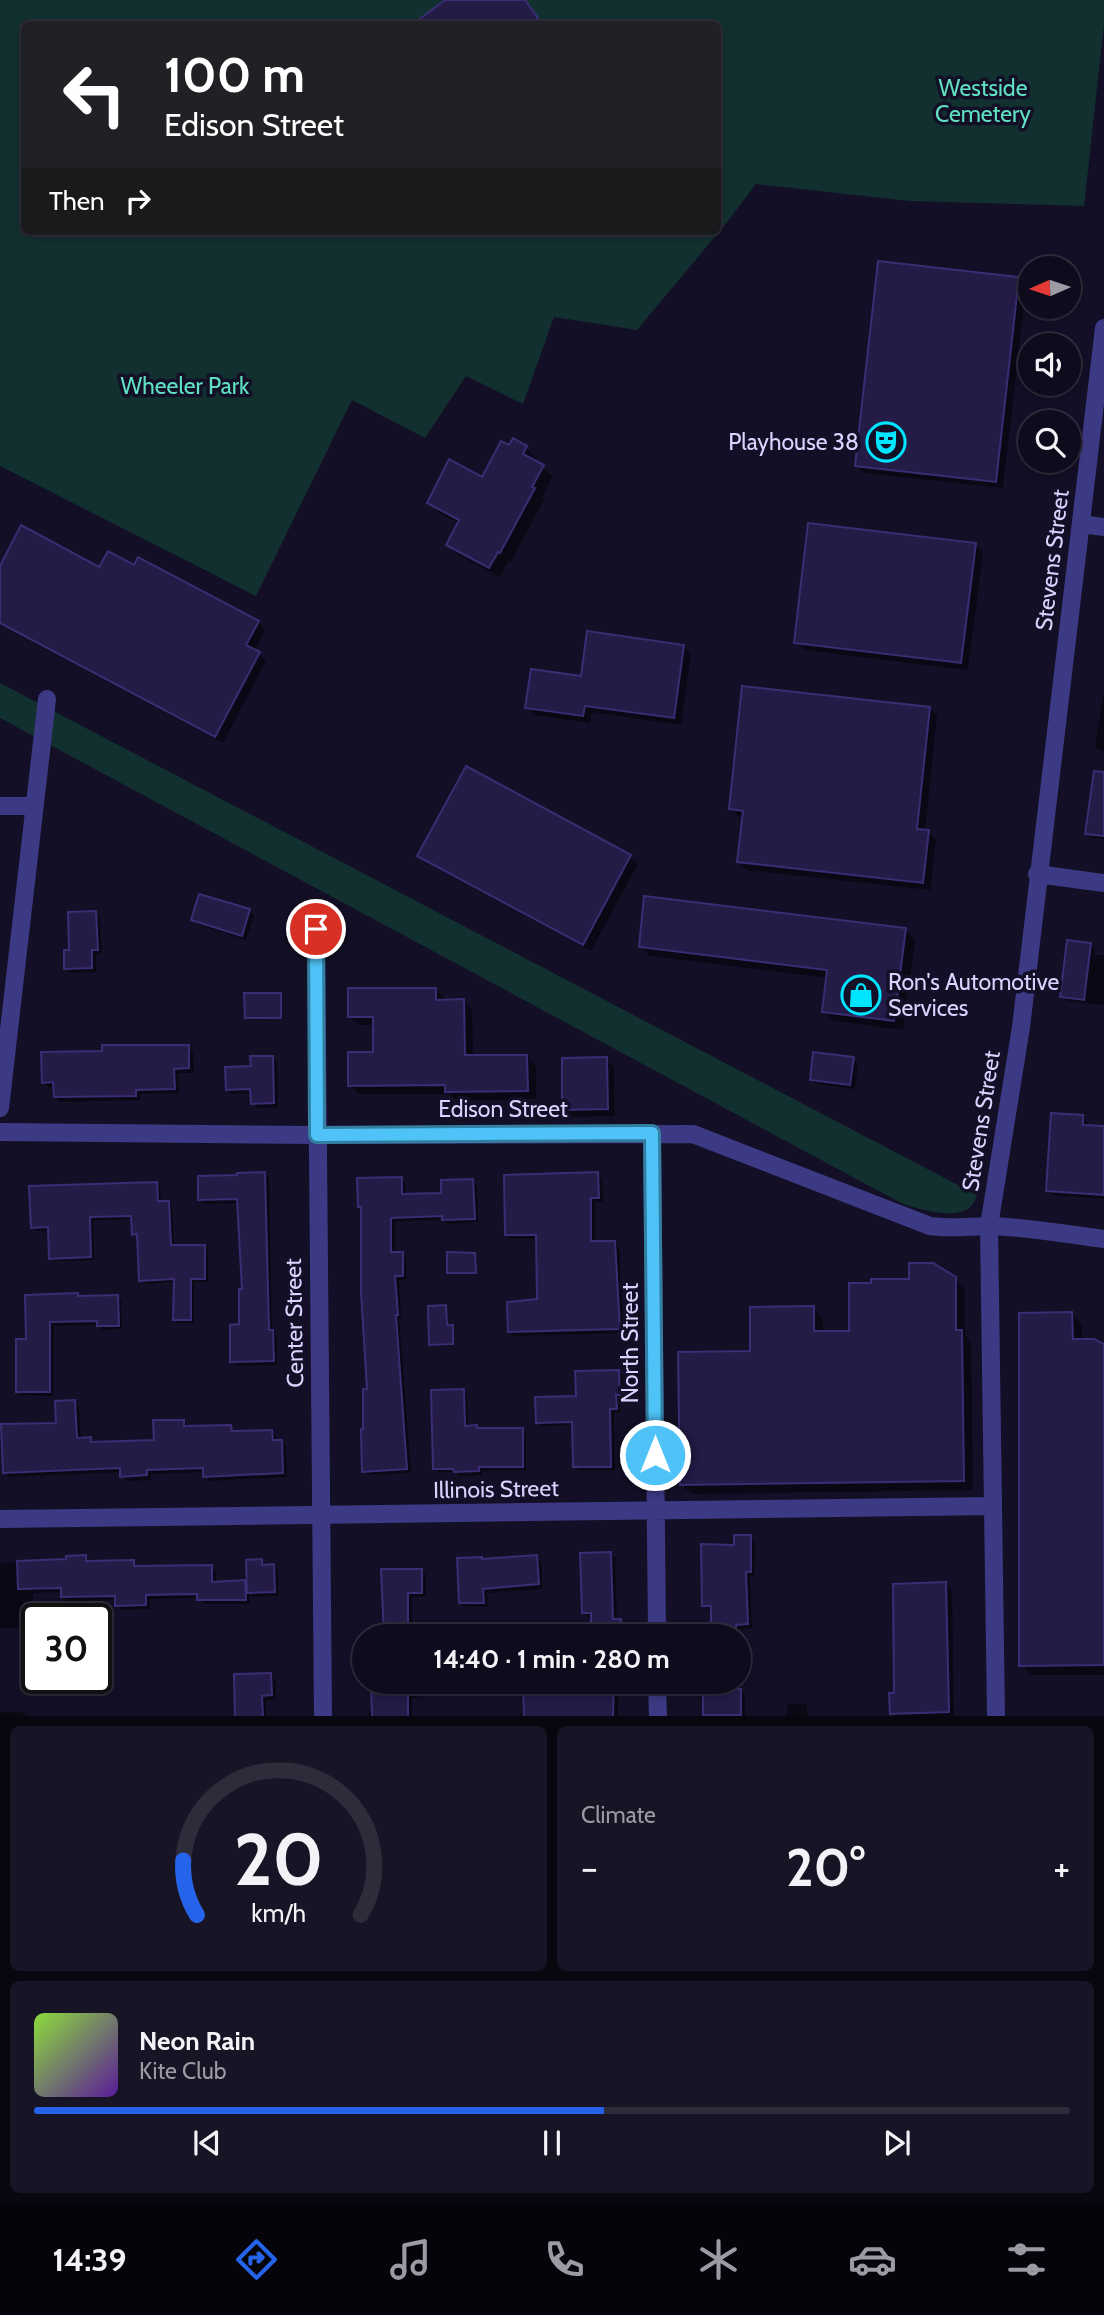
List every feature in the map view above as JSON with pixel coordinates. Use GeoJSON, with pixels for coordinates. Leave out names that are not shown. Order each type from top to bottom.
{"type":"FeatureCollection","features":[{"type":"Feature","properties":{"kind":"street","name":"Stevens Street"},"geometry":{"type":"LineString","coordinates":[[996,1716],[989,1226],[1021,1027],[1037,874],[1104,328]]}},
{"type":"Feature","properties":{"kind":"street"},"geometry":{"type":"LineString","coordinates":[[1081,524],[1104,527]]}},
{"type":"Feature","properties":{"kind":"street"},"geometry":{"type":"LineString","coordinates":[[0,1108],[47,699]]}},
{"type":"Feature","properties":{"kind":"street"},"geometry":{"type":"LineString","coordinates":[[0,806],[34,806]]}},
{"type":"Feature","properties":{"kind":"street"},"geometry":{"type":"LineString","coordinates":[[1037,874],[1104,883]]}},
{"type":"Feature","properties":{"kind":"street","name":"Center Street"},"geometry":{"type":"LineString","coordinates":[[316,929],[323,1716]]}},
{"type":"Feature","properties":{"kind":"street","name":"Edison Street"},"geometry":{"type":"LineString","coordinates":[[0,1132],[693,1134],[930,1226],[989,1226],[1104,1239]]}},
{"type":"Feature","properties":{"kind":"street","name":"North Street"},"geometry":{"type":"LineString","coordinates":[[652,1133],[657,1624]]}},
{"type":"Feature","properties":{"kind":"street","name":"Illinois Street"},"geometry":{"type":"LineString","coordinates":[[0,1519],[993,1506]]}},
{"type":"Feature","properties":{"kind":"street"},"geometry":{"type":"LineString","coordinates":[[657,1694],[658,1716]]}},
{"type":"Feature","properties":{"kind":"green space","name":"Wheeler Park"},"geometry":{"type":"Polygon","coordinates":[[[0,0],[1104,0],[1104,25],[1084,206],[910,201],[756,184],[721,229],[721,21],[21,21],[21,235],[716,235],[637,330],[554,317],[523,404],[466,376],[425,438],[352,400],[256,596],[0,466],[0,0]]]}},
{"type":"Feature","properties":{"kind":"green space"},"geometry":{"type":"Polygon","coordinates":[[[0,683],[977,1195],[973,1205],[955,1213],[944,1213],[901,1203],[0,718],[0,683]]]}},
{"type":"Feature","properties":{"kind":"building"},"geometry":{"type":"Polygon","coordinates":[[[445,0],[525,0],[538,18],[533,21],[417,21],[445,0]]]}},
{"type":"Feature","properties":{"kind":"building"},"geometry":{"type":"Polygon","coordinates":[[[878,261],[1018,277],[996,482],[855,466],[878,261]]]}},
{"type":"Feature","properties":{"kind":"building"},"geometry":{"type":"Polygon","coordinates":[[[513,438],[527,446],[523,454],[544,465],[532,487],[535,488],[489,568],[446,545],[459,520],[427,503],[449,459],[482,477],[501,441],[509,445],[513,438]]]}},
{"type":"Feature","properties":{"kind":"building"},"geometry":{"type":"Polygon","coordinates":[[[808,523],[976,543],[961,663],[794,643],[808,523]]]}},
{"type":"Feature","properties":{"kind":"building"},"geometry":{"type":"Polygon","coordinates":[[[21,525],[99,567],[108,551],[134,565],[138,557],[259,621],[246,645],[260,652],[215,737],[0,623],[0,566],[21,525]]]}},
{"type":"Feature","properties":{"kind":"building"},"geometry":{"type":"Polygon","coordinates":[[[587,631],[684,645],[674,718],[585,706],[583,716],[525,708],[531,669],[581,676],[587,631]]]}},
{"type":"Feature","properties":{"kind":"building"},"geometry":{"type":"Polygon","coordinates":[[[742,686],[930,707],[917,829],[929,830],[923,883],[737,862],[743,811],[729,809],[742,686]]]}},
{"type":"Feature","properties":{"kind":"building"},"geometry":{"type":"Polygon","coordinates":[[[466,766],[631,855],[583,945],[417,856],[466,766]]]}},
{"type":"Feature","properties":{"kind":"building"},"geometry":{"type":"Polygon","coordinates":[[[1094,771],[1104,772],[1104,836],[1085,834],[1094,771]]]}},
{"type":"Feature","properties":{"kind":"building"},"geometry":{"type":"Polygon","coordinates":[[[199,894],[250,909],[242,936],[191,920],[199,894]]]}},
{"type":"Feature","properties":{"kind":"building"},"geometry":{"type":"Polygon","coordinates":[[[644,896],[906,928],[894,1021],[822,1012],[827,970],[639,947],[644,896]]]}},
{"type":"Feature","properties":{"kind":"building"},"geometry":{"type":"Polygon","coordinates":[[[96,911],[98,950],[92,950],[92,968],[64,969],[64,950],[69,950],[68,912],[96,911]]]}},
{"type":"Feature","properties":{"kind":"building"},"geometry":{"type":"Polygon","coordinates":[[[1067,940],[1091,943],[1084,1000],[1060,997],[1067,940]]]}},
{"type":"Feature","properties":{"kind":"building"},"geometry":{"type":"Polygon","coordinates":[[[348,988],[436,988],[436,1000],[464,999],[465,1055],[527,1055],[528,1091],[445,1092],[445,1085],[348,1086],[348,1052],[373,1052],[373,1017],[348,1017],[348,988]]]}},
{"type":"Feature","properties":{"kind":"building"},"geometry":{"type":"Polygon","coordinates":[[[244,993],[281,993],[281,1018],[245,1018],[244,993]]]}},
{"type":"Feature","properties":{"kind":"building"},"geometry":{"type":"Polygon","coordinates":[[[102,1045],[189,1045],[189,1068],[174,1069],[175,1089],[136,1090],[136,1096],[54,1097],[53,1082],[42,1083],[41,1052],[102,1051],[102,1045]]]}},
{"type":"Feature","properties":{"kind":"building"},"geometry":{"type":"Polygon","coordinates":[[[813,1052],[854,1057],[850,1085],[810,1080],[813,1052]]]}},
{"type":"Feature","properties":{"kind":"building"},"geometry":{"type":"Polygon","coordinates":[[[250,1056],[273,1056],[274,1103],[251,1104],[250,1089],[226,1090],[225,1067],[251,1066],[250,1056]]]}},
{"type":"Feature","properties":{"kind":"building"},"geometry":{"type":"Polygon","coordinates":[[[607,1057],[608,1109],[562,1110],[562,1058],[607,1057]]]}},
{"type":"Feature","properties":{"kind":"building"},"geometry":{"type":"Polygon","coordinates":[[[1051,1113],[1083,1115],[1083,1125],[1104,1126],[1104,1195],[1046,1191],[1051,1113]]]}},
{"type":"Feature","properties":{"kind":"building"},"geometry":{"type":"Polygon","coordinates":[[[265,1172],[269,1330],[273,1330],[274,1361],[230,1362],[230,1325],[239,1324],[239,1289],[242,1289],[237,1199],[198,1200],[198,1176],[265,1172]]]}},
{"type":"Feature","properties":{"kind":"building"},"geometry":{"type":"Polygon","coordinates":[[[598,1172],[599,1198],[591,1198],[591,1241],[615,1241],[620,1329],[508,1332],[507,1302],[537,1299],[536,1235],[505,1235],[504,1175],[598,1172]]]}},
{"type":"Feature","properties":{"kind":"building"},"geometry":{"type":"Polygon","coordinates":[[[402,1177],[402,1194],[441,1193],[441,1180],[473,1179],[475,1219],[442,1220],[442,1216],[391,1218],[391,1252],[403,1252],[403,1276],[395,1276],[407,1469],[362,1472],[363,1389],[367,1389],[361,1292],[361,1207],[358,1207],[357,1178],[402,1177]]]}},
{"type":"Feature","properties":{"kind":"building"},"geometry":{"type":"Polygon","coordinates":[[[157,1182],[158,1201],[169,1201],[171,1245],[205,1245],[205,1279],[191,1279],[191,1320],[173,1320],[174,1279],[139,1281],[137,1234],[132,1235],[131,1216],[90,1217],[91,1257],[49,1259],[48,1227],[31,1228],[29,1186],[157,1182]]]}},
{"type":"Feature","properties":{"kind":"building"},"geometry":{"type":"Polygon","coordinates":[[[447,1252],[475,1253],[476,1273],[447,1273],[447,1252]]]}},
{"type":"Feature","properties":{"kind":"building"},"geometry":{"type":"Polygon","coordinates":[[[909,1263],[933,1263],[956,1277],[956,1330],[962,1330],[964,1481],[680,1485],[678,1352],[750,1351],[750,1307],[814,1306],[814,1331],[849,1331],[849,1283],[871,1283],[871,1279],[909,1279],[909,1263]]]}},
{"type":"Feature","properties":{"kind":"building"},"geometry":{"type":"Polygon","coordinates":[[[78,1293],[78,1296],[118,1295],[119,1326],[97,1326],[97,1321],[50,1322],[50,1392],[16,1392],[16,1339],[26,1339],[25,1295],[78,1293]]]}},
{"type":"Feature","properties":{"kind":"building"},"geometry":{"type":"Polygon","coordinates":[[[446,1305],[447,1325],[453,1325],[453,1344],[429,1345],[428,1306],[446,1305]]]}},
{"type":"Feature","properties":{"kind":"building"},"geometry":{"type":"Polygon","coordinates":[[[1072,1312],[1073,1339],[1094,1339],[1104,1344],[1104,1665],[1019,1666],[1019,1313],[1072,1312]]]}},
{"type":"Feature","properties":{"kind":"building"},"geometry":{"type":"Polygon","coordinates":[[[619,1370],[620,1395],[616,1395],[617,1409],[610,1409],[611,1467],[573,1467],[572,1422],[536,1423],[535,1397],[576,1396],[575,1371],[619,1370]]]}},
{"type":"Feature","properties":{"kind":"building"},"geometry":{"type":"Polygon","coordinates":[[[464,1389],[465,1426],[523,1428],[523,1467],[479,1467],[479,1471],[454,1472],[453,1469],[433,1469],[431,1390],[464,1389]]]}},
{"type":"Feature","properties":{"kind":"building"},"geometry":{"type":"Polygon","coordinates":[[[75,1400],[77,1438],[91,1437],[91,1442],[154,1440],[153,1420],[184,1420],[184,1426],[231,1425],[232,1431],[272,1430],[273,1440],[282,1440],[283,1473],[203,1477],[203,1468],[147,1470],[147,1475],[120,1477],[120,1468],[3,1473],[1,1424],[56,1423],[55,1401],[75,1400]]]}},
{"type":"Feature","properties":{"kind":"building"},"geometry":{"type":"Polygon","coordinates":[[[734,1535],[751,1535],[751,1572],[746,1572],[748,1624],[711,1624],[711,1606],[702,1606],[701,1544],[734,1545],[734,1535]]]}},
{"type":"Feature","properties":{"kind":"building"},"geometry":{"type":"Polygon","coordinates":[[[611,1552],[613,1619],[621,1619],[621,1624],[591,1624],[591,1613],[582,1613],[580,1553],[611,1552]]]}},
{"type":"Feature","properties":{"kind":"building"},"geometry":{"type":"Polygon","coordinates":[[[86,1555],[86,1561],[134,1560],[134,1566],[212,1565],[212,1582],[245,1580],[246,1600],[197,1600],[197,1594],[146,1595],[146,1605],[115,1606],[115,1596],[61,1597],[61,1588],[18,1589],[17,1561],[66,1559],[66,1556],[86,1555]]]}},
{"type":"Feature","properties":{"kind":"building"},"geometry":{"type":"Polygon","coordinates":[[[537,1555],[539,1584],[483,1589],[484,1603],[459,1603],[457,1558],[537,1555]]]}},
{"type":"Feature","properties":{"kind":"building"},"geometry":{"type":"Polygon","coordinates":[[[262,1559],[262,1565],[274,1564],[275,1592],[247,1593],[246,1560],[262,1559]]]}},
{"type":"Feature","properties":{"kind":"building"},"geometry":{"type":"Polygon","coordinates":[[[381,1569],[422,1569],[422,1593],[408,1593],[408,1624],[383,1624],[381,1569]]]}},
{"type":"Feature","properties":{"kind":"building"},"geometry":{"type":"Polygon","coordinates":[[[946,1582],[949,1712],[890,1714],[889,1693],[894,1693],[893,1584],[946,1582]]]}},
{"type":"Feature","properties":{"kind":"building"},"geometry":{"type":"Polygon","coordinates":[[[271,1673],[272,1695],[262,1696],[263,1716],[235,1716],[234,1674],[271,1673]]]}},
{"type":"Feature","properties":{"kind":"building"},"geometry":{"type":"Polygon","coordinates":[[[371,1694],[408,1694],[408,1716],[372,1716],[371,1694]]]}},
{"type":"Feature","properties":{"kind":"building"},"geometry":{"type":"Polygon","coordinates":[[[523,1694],[614,1694],[613,1716],[524,1716],[523,1694]]]}},
{"type":"Feature","properties":{"kind":"building"},"geometry":{"type":"Polygon","coordinates":[[[703,1694],[741,1694],[741,1715],[703,1715],[703,1694]]]}},
{"type":"Feature","properties":{"kind":"place","name":"Playhouse 38"},"geometry":{"type":"Point","coordinates":[886,442]}},
{"type":"Feature","properties":{"kind":"place","name":"Ron's Automotive Services"},"geometry":{"type":"Point","coordinates":[861,995]}},
{"type":"Feature","properties":{"kind":"route"},"geometry":{"type":"LineString","coordinates":[[316,929],[317,1135],[652,1133],[655,1455]]}},
{"type":"Feature","properties":{"kind":"park label","name":"Westside Cemetery"},"geometry":{"type":"Point","coordinates":[983,101]}}]}
